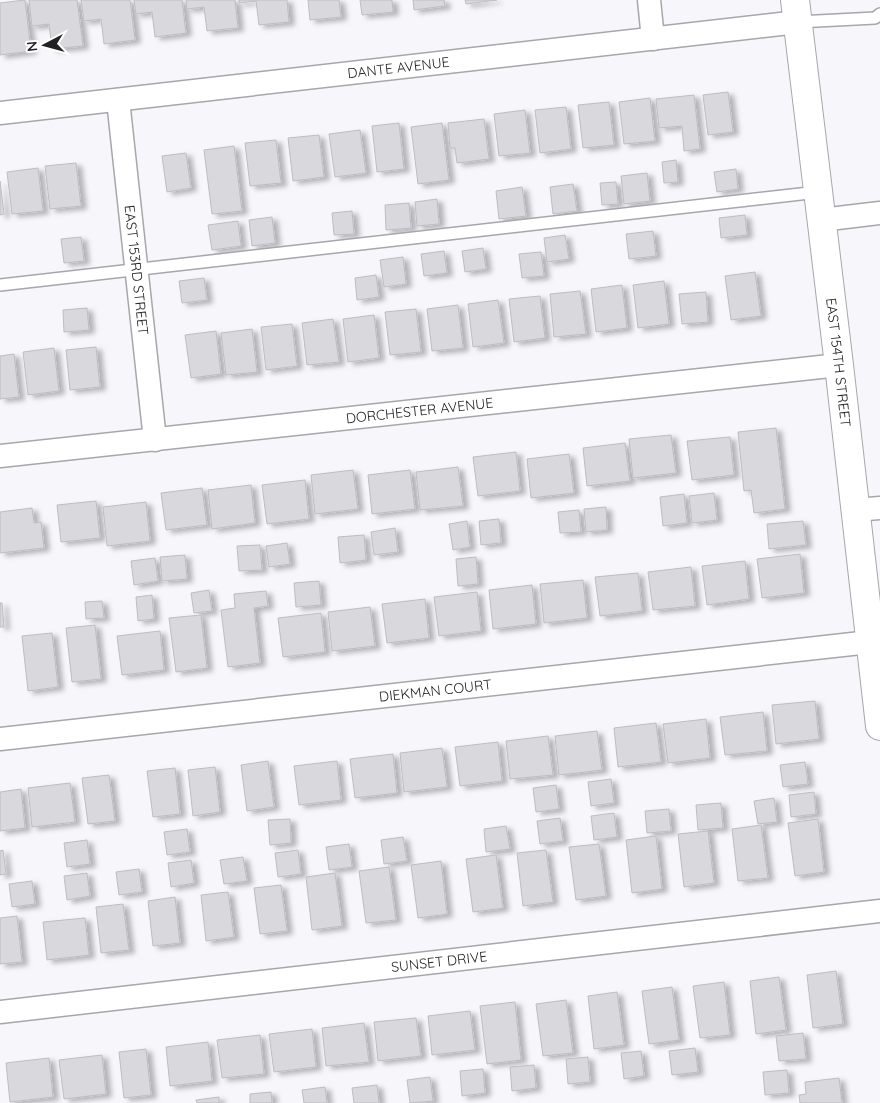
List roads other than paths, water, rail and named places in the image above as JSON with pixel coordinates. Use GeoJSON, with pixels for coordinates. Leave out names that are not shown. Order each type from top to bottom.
{"type":"FeatureCollection","features":[{"type":"Feature","properties":{"kind":"street"},"geometry":{"type":"LineString","coordinates":[[649,0],[653,39]]}},
{"type":"Feature","properties":{"kind":"street","name":"DANTE AVENUE"},"geometry":{"type":"LineString","coordinates":[[0,113],[653,39],[796,11]]}},
{"type":"Feature","properties":{"kind":"street","name":"EAST 154TH STREET"},"geometry":{"type":"LineString","coordinates":[[796,11],[840,365],[868,509],[870,642],[880,726]]}},
{"type":"Feature","properties":{"kind":"street","name":"EAST 153RD STREET"},"geometry":{"type":"LineString","coordinates":[[118,100],[154,440]]}},
{"type":"Feature","properties":{"kind":"street"},"geometry":{"type":"LineString","coordinates":[[821,220],[880,213]]}},
{"type":"Feature","properties":{"kind":"street","name":"DORCHESTER AVENUE"},"geometry":{"type":"LineString","coordinates":[[0,456],[840,365]]}},
{"type":"Feature","properties":{"kind":"street","name":"DIEKMAN COURT"},"geometry":{"type":"LineString","coordinates":[[0,739],[870,642]]}},
{"type":"Feature","properties":{"kind":"street","name":"SUNSET DRIVE"},"geometry":{"type":"LineString","coordinates":[[0,1012],[880,911]]}},
{"type":"Feature","properties":{"kind":"lane"},"geometry":{"type":"LineString","coordinates":[[796,11],[875,18],[880,14]]}},
{"type":"Feature","properties":{"kind":"lane"},"geometry":{"type":"LineString","coordinates":[[0,286],[818,192]]}}]}
